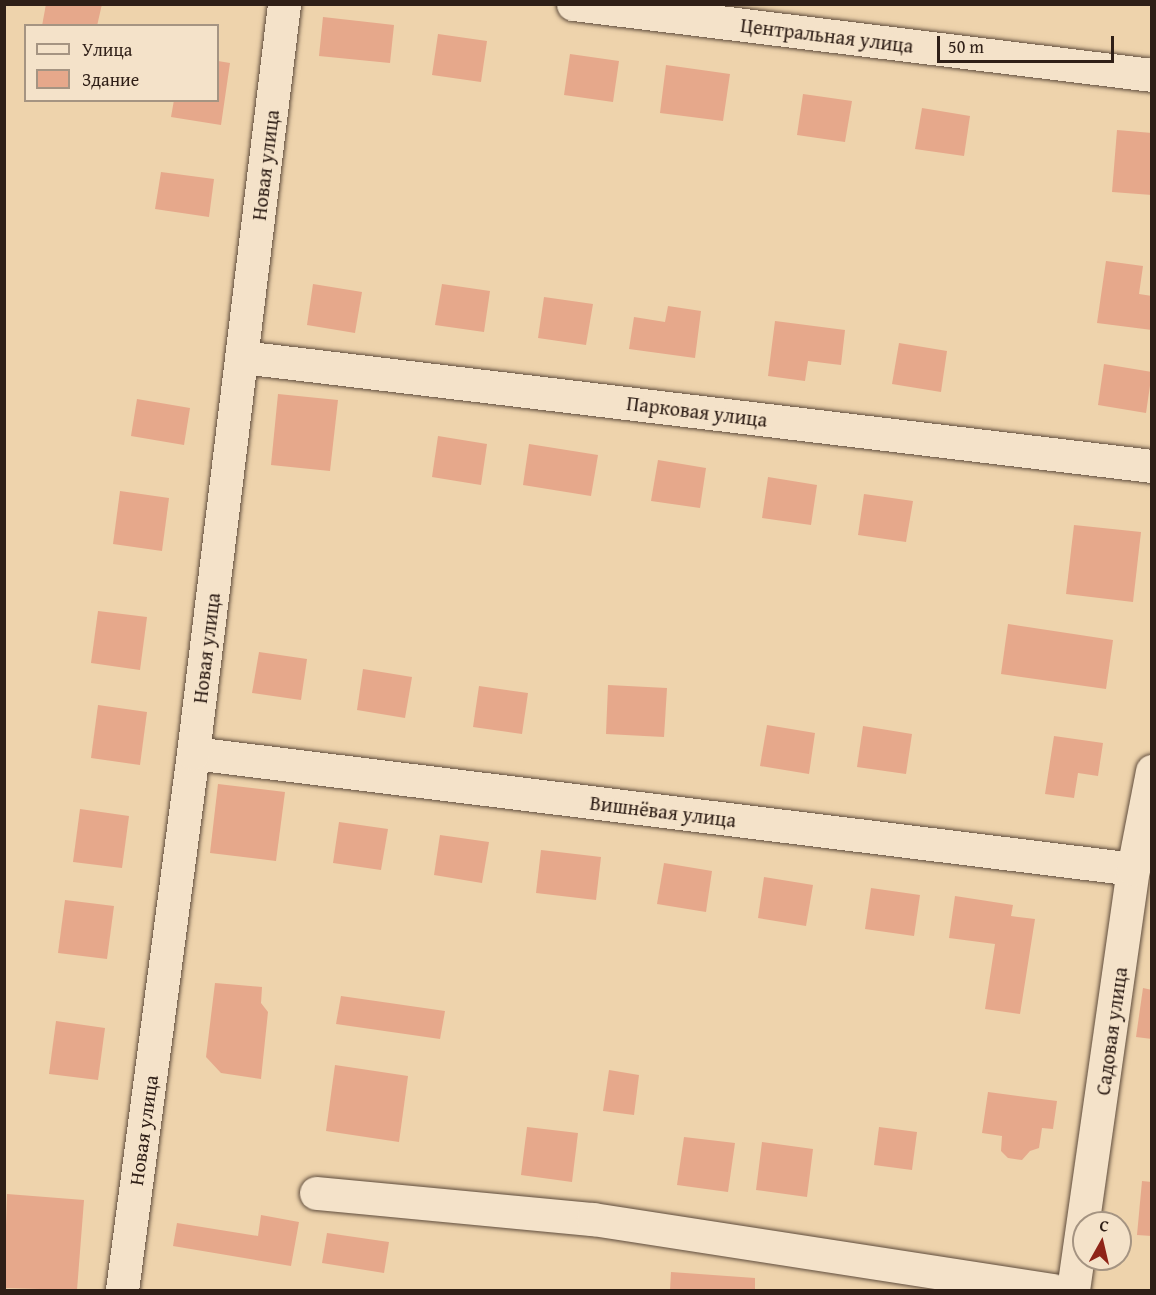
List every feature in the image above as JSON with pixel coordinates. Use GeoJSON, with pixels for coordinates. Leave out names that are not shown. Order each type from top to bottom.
{"type":"FeatureCollection","features":[{"type":"Feature","properties":{"kind":"street","name":"Новая улица"},"geometry":{"type":"LineString","coordinates":[[122,1290],[193,753],[284,4]]}},
{"type":"Feature","properties":{"kind":"street","name":"Центральная улица"},"geometry":{"type":"LineString","coordinates":[[573,4],[1152,75]]}},
{"type":"Feature","properties":{"kind":"street","name":"Парковая улица"},"geometry":{"type":"LineString","coordinates":[[242,357],[1152,466]]}},
{"type":"Feature","properties":{"kind":"street","name":"Вишнёвая улица"},"geometry":{"type":"LineString","coordinates":[[193,753],[1133,869]]}},
{"type":"Feature","properties":{"kind":"street","name":"Садовая улица"},"geometry":{"type":"LineString","coordinates":[[1073,1290],[1133,869],[1152,771]]}},
{"type":"Feature","properties":{"kind":"street"},"geometry":{"type":"LineString","coordinates":[[316,1193],[593,1220],[1053,1290]]}},
{"type":"Feature","properties":{"kind":"building"},"geometry":{"type":"Polygon","coordinates":[[[46,4],[102,4],[97,24],[42,24],[46,4]]]}},
{"type":"Feature","properties":{"kind":"building"},"geometry":{"type":"Polygon","coordinates":[[[323,17],[394,25],[390,63],[319,56],[323,17]]]}},
{"type":"Feature","properties":{"kind":"building"},"geometry":{"type":"Polygon","coordinates":[[[438,34],[487,41],[481,82],[432,75],[438,34]]]}},
{"type":"Feature","properties":{"kind":"building"},"geometry":{"type":"Polygon","coordinates":[[[570,54],[619,61],[613,102],[564,95],[570,54]]]}},
{"type":"Feature","properties":{"kind":"building"},"geometry":{"type":"Polygon","coordinates":[[[219,61],[230,63],[221,125],[171,117],[174,102],[219,102],[219,61]]]}},
{"type":"Feature","properties":{"kind":"building"},"geometry":{"type":"Polygon","coordinates":[[[666,65],[730,74],[723,121],[660,113],[666,65]]]}},
{"type":"Feature","properties":{"kind":"building"},"geometry":{"type":"Polygon","coordinates":[[[803,94],[852,101],[845,142],[797,135],[803,94]]]}},
{"type":"Feature","properties":{"kind":"building"},"geometry":{"type":"Polygon","coordinates":[[[922,108],[970,116],[964,156],[915,149],[922,108]]]}},
{"type":"Feature","properties":{"kind":"building"},"geometry":{"type":"Polygon","coordinates":[[[1117,130],[1152,133],[1152,195],[1112,192],[1117,130]]]}},
{"type":"Feature","properties":{"kind":"building"},"geometry":{"type":"Polygon","coordinates":[[[161,172],[214,179],[209,217],[155,209],[161,172]]]}},
{"type":"Feature","properties":{"kind":"building"},"geometry":{"type":"Polygon","coordinates":[[[1106,261],[1143,266],[1139,294],[1152,296],[1152,330],[1097,323],[1106,261]]]}},
{"type":"Feature","properties":{"kind":"building"},"geometry":{"type":"Polygon","coordinates":[[[313,284],[362,292],[355,333],[307,325],[313,284]]]}},
{"type":"Feature","properties":{"kind":"building"},"geometry":{"type":"Polygon","coordinates":[[[442,284],[490,291],[484,332],[435,325],[442,284]]]}},
{"type":"Feature","properties":{"kind":"building"},"geometry":{"type":"Polygon","coordinates":[[[544,297],[593,304],[586,345],[538,338],[544,297]]]}},
{"type":"Feature","properties":{"kind":"building"},"geometry":{"type":"Polygon","coordinates":[[[668,306],[701,311],[695,358],[629,349],[634,317],[665,322],[668,306]]]}},
{"type":"Feature","properties":{"kind":"building"},"geometry":{"type":"Polygon","coordinates":[[[775,321],[845,330],[841,365],[808,361],[805,381],[768,376],[775,321]]]}},
{"type":"Feature","properties":{"kind":"building"},"geometry":{"type":"Polygon","coordinates":[[[899,343],[947,351],[941,392],[892,384],[899,343]]]}},
{"type":"Feature","properties":{"kind":"building"},"geometry":{"type":"Polygon","coordinates":[[[1104,364],[1152,372],[1146,413],[1098,405],[1104,364]]]}},
{"type":"Feature","properties":{"kind":"building"},"geometry":{"type":"Polygon","coordinates":[[[278,394],[338,400],[330,471],[271,465],[278,394]]]}},
{"type":"Feature","properties":{"kind":"building"},"geometry":{"type":"Polygon","coordinates":[[[137,399],[190,408],[184,445],[131,436],[137,399]]]}},
{"type":"Feature","properties":{"kind":"building"},"geometry":{"type":"Polygon","coordinates":[[[438,436],[487,444],[481,485],[432,477],[438,436]]]}},
{"type":"Feature","properties":{"kind":"building"},"geometry":{"type":"Polygon","coordinates":[[[529,444],[598,455],[591,496],[523,485],[529,444]]]}},
{"type":"Feature","properties":{"kind":"building"},"geometry":{"type":"Polygon","coordinates":[[[658,460],[706,468],[700,508],[651,501],[658,460]]]}},
{"type":"Feature","properties":{"kind":"building"},"geometry":{"type":"Polygon","coordinates":[[[768,477],[817,485],[811,525],[762,518],[768,477]]]}},
{"type":"Feature","properties":{"kind":"building"},"geometry":{"type":"Polygon","coordinates":[[[120,491],[169,498],[162,551],[113,544],[120,491]]]}},
{"type":"Feature","properties":{"kind":"building"},"geometry":{"type":"Polygon","coordinates":[[[864,494],[913,501],[906,542],[858,535],[864,494]]]}},
{"type":"Feature","properties":{"kind":"building"},"geometry":{"type":"Polygon","coordinates":[[[1074,525],[1141,532],[1133,602],[1066,594],[1074,525]]]}},
{"type":"Feature","properties":{"kind":"building"},"geometry":{"type":"Polygon","coordinates":[[[98,611],[147,617],[140,670],[91,663],[98,611]]]}},
{"type":"Feature","properties":{"kind":"building"},"geometry":{"type":"Polygon","coordinates":[[[1008,624],[1113,640],[1106,689],[1001,674],[1008,624]]]}},
{"type":"Feature","properties":{"kind":"building"},"geometry":{"type":"Polygon","coordinates":[[[259,652],[307,659],[301,700],[252,693],[259,652]]]}},
{"type":"Feature","properties":{"kind":"building"},"geometry":{"type":"Polygon","coordinates":[[[363,669],[412,677],[405,718],[357,710],[363,669]]]}},
{"type":"Feature","properties":{"kind":"building"},"geometry":{"type":"Polygon","coordinates":[[[608,685],[667,688],[664,737],[606,734],[608,685]]]}},
{"type":"Feature","properties":{"kind":"building"},"geometry":{"type":"Polygon","coordinates":[[[479,686],[528,693],[522,734],[473,727],[479,686]]]}},
{"type":"Feature","properties":{"kind":"building"},"geometry":{"type":"Polygon","coordinates":[[[98,705],[147,712],[140,765],[91,758],[98,705]]]}},
{"type":"Feature","properties":{"kind":"building"},"geometry":{"type":"Polygon","coordinates":[[[767,725],[815,733],[809,774],[760,766],[767,725]]]}},
{"type":"Feature","properties":{"kind":"building"},"geometry":{"type":"Polygon","coordinates":[[[863,726],[912,734],[906,774],[857,767],[863,726]]]}},
{"type":"Feature","properties":{"kind":"building"},"geometry":{"type":"Polygon","coordinates":[[[1054,736],[1103,743],[1098,776],[1078,773],[1074,798],[1045,794],[1054,736]]]}},
{"type":"Feature","properties":{"kind":"building"},"geometry":{"type":"Polygon","coordinates":[[[218,784],[285,792],[276,861],[210,853],[218,784]]]}},
{"type":"Feature","properties":{"kind":"building"},"geometry":{"type":"Polygon","coordinates":[[[80,809],[129,816],[122,868],[73,862],[80,809]]]}},
{"type":"Feature","properties":{"kind":"building"},"geometry":{"type":"Polygon","coordinates":[[[339,822],[388,829],[381,870],[333,863],[339,822]]]}},
{"type":"Feature","properties":{"kind":"building"},"geometry":{"type":"Polygon","coordinates":[[[440,835],[489,842],[482,883],[434,875],[440,835]]]}},
{"type":"Feature","properties":{"kind":"building"},"geometry":{"type":"Polygon","coordinates":[[[541,850],[601,857],[596,900],[536,893],[541,850]]]}},
{"type":"Feature","properties":{"kind":"building"},"geometry":{"type":"Polygon","coordinates":[[[664,863],[712,871],[706,912],[657,904],[664,863]]]}},
{"type":"Feature","properties":{"kind":"building"},"geometry":{"type":"Polygon","coordinates":[[[764,877],[813,885],[806,926],[758,918],[764,877]]]}},
{"type":"Feature","properties":{"kind":"building"},"geometry":{"type":"Polygon","coordinates":[[[871,888],[920,895],[914,936],[865,929],[871,888]]]}},
{"type":"Feature","properties":{"kind":"building"},"geometry":{"type":"Polygon","coordinates":[[[955,896],[1013,905],[1011,916],[1035,919],[1020,1014],[985,1009],[995,944],[949,938],[955,896]]]}},
{"type":"Feature","properties":{"kind":"building"},"geometry":{"type":"Polygon","coordinates":[[[65,900],[114,906],[107,959],[58,953],[65,900]]]}},
{"type":"Feature","properties":{"kind":"building"},"geometry":{"type":"Polygon","coordinates":[[[215,983],[262,987],[261,1003],[268,1012],[261,1079],[221,1073],[206,1057],[215,983]]]}},
{"type":"Feature","properties":{"kind":"building"},"geometry":{"type":"Polygon","coordinates":[[[1143,988],[1152,990],[1152,1039],[1136,1037],[1143,988]]]}},
{"type":"Feature","properties":{"kind":"building"},"geometry":{"type":"Polygon","coordinates":[[[341,996],[445,1011],[440,1039],[336,1024],[341,996]]]}},
{"type":"Feature","properties":{"kind":"building"},"geometry":{"type":"Polygon","coordinates":[[[56,1021],[105,1028],[98,1080],[49,1074],[56,1021]]]}},
{"type":"Feature","properties":{"kind":"building"},"geometry":{"type":"Polygon","coordinates":[[[335,1065],[408,1076],[399,1142],[326,1131],[335,1065]]]}},
{"type":"Feature","properties":{"kind":"building"},"geometry":{"type":"Polygon","coordinates":[[[609,1070],[639,1075],[634,1115],[603,1111],[609,1070]]]}},
{"type":"Feature","properties":{"kind":"building"},"geometry":{"type":"Polygon","coordinates":[[[988,1092],[1057,1101],[1053,1129],[1042,1128],[1039,1148],[1030,1151],[1022,1160],[1008,1158],[1001,1151],[1002,1136],[982,1133],[988,1092]]]}},
{"type":"Feature","properties":{"kind":"building"},"geometry":{"type":"Polygon","coordinates":[[[527,1127],[578,1133],[572,1182],[521,1175],[527,1127]]]}},
{"type":"Feature","properties":{"kind":"building"},"geometry":{"type":"Polygon","coordinates":[[[879,1127],[917,1132],[912,1170],[874,1165],[879,1127]]]}},
{"type":"Feature","properties":{"kind":"building"},"geometry":{"type":"Polygon","coordinates":[[[684,1137],[735,1143],[728,1192],[677,1185],[684,1137]]]}},
{"type":"Feature","properties":{"kind":"building"},"geometry":{"type":"Polygon","coordinates":[[[762,1142],[813,1149],[807,1197],[756,1190],[762,1142]]]}},
{"type":"Feature","properties":{"kind":"building"},"geometry":{"type":"Polygon","coordinates":[[[1142,1181],[1152,1182],[1152,1236],[1137,1235],[1142,1181]]]}},
{"type":"Feature","properties":{"kind":"building"},"geometry":{"type":"Polygon","coordinates":[[[7,1194],[84,1200],[77,1290],[4,1288],[7,1194]]]}},
{"type":"Feature","properties":{"kind":"building"},"geometry":{"type":"Polygon","coordinates":[[[261,1215],[299,1222],[291,1266],[173,1246],[177,1223],[258,1236],[261,1215]]]}},
{"type":"Feature","properties":{"kind":"building"},"geometry":{"type":"Polygon","coordinates":[[[327,1233],[389,1242],[384,1273],[322,1263],[327,1233]]]}},
{"type":"Feature","properties":{"kind":"building"},"geometry":{"type":"Polygon","coordinates":[[[671,1272],[755,1278],[755,1290],[670,1290],[671,1272]]]}}]}
